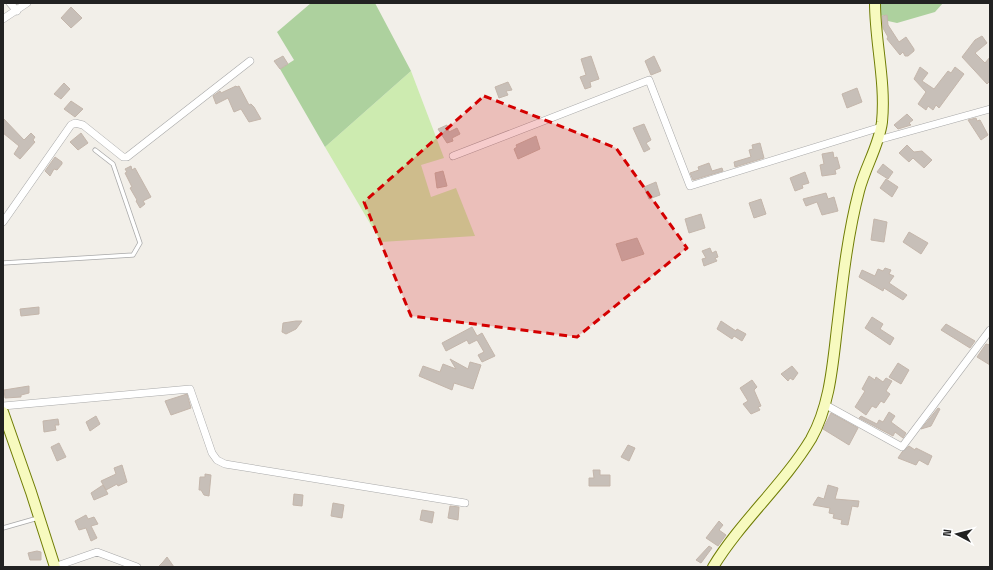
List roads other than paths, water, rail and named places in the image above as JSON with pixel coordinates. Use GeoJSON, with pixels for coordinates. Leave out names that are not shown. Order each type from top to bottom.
{"type":"FeatureCollection","features":[{"type":"Feature","properties":{"kind":"main road"},"geometry":{"type":"LineString","coordinates":[[713,567],[727,544],[765,501],[811,439],[820,418],[833,360],[844,273],[859,191],[878,140],[881,127],[883,97],[876,42],[875,3]]}},
{"type":"Feature","properties":{"kind":"main road"},"geometry":{"type":"LineString","coordinates":[[3,412],[54,567]]}},
{"type":"Feature","properties":{"kind":"street"},"geometry":{"type":"LineString","coordinates":[[10,3],[17,11]]}},
{"type":"Feature","properties":{"kind":"street"},"geometry":{"type":"LineString","coordinates":[[3,19],[27,3]]}},
{"type":"Feature","properties":{"kind":"street"},"geometry":{"type":"LineString","coordinates":[[3,222],[71,126],[75,123],[83,125],[124,157],[127,157],[250,61]]}},
{"type":"Feature","properties":{"kind":"street"},"geometry":{"type":"LineString","coordinates":[[453,156],[649,80],[690,186],[881,127]]}},
{"type":"Feature","properties":{"kind":"street"},"geometry":{"type":"LineString","coordinates":[[878,140],[990,108]]}},
{"type":"Feature","properties":{"kind":"street"},"geometry":{"type":"LineString","coordinates":[[824,404],[902,447],[990,330]]}},
{"type":"Feature","properties":{"kind":"street"},"geometry":{"type":"LineString","coordinates":[[3,406],[190,388],[212,453],[218,460],[225,464],[465,504]]}},
{"type":"Feature","properties":{"kind":"street"},"geometry":{"type":"LineString","coordinates":[[54,567],[97,552],[136,567]]}},
{"type":"Feature","properties":{"kind":"lane"},"geometry":{"type":"LineString","coordinates":[[3,263],[133,255],[140,243],[113,164],[95,150]]}},
{"type":"Feature","properties":{"kind":"lane"},"geometry":{"type":"LineString","coordinates":[[3,528],[39,518]]}}]}
